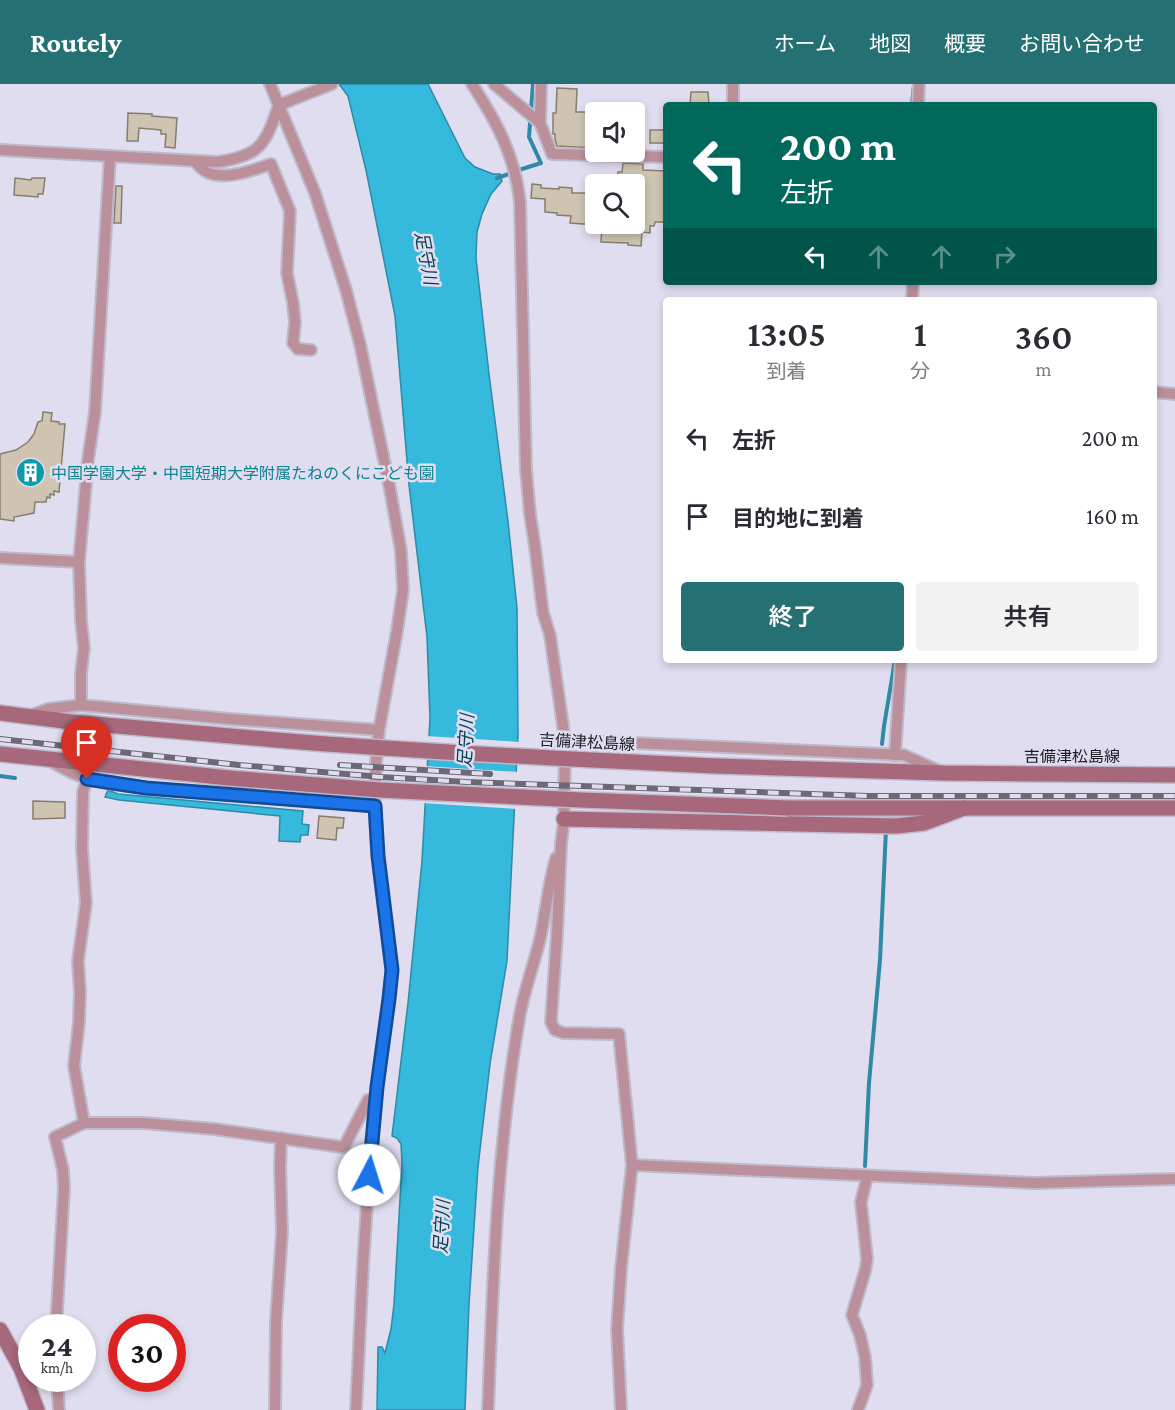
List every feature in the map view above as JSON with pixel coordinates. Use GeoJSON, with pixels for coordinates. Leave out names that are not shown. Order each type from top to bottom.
{"type":"FeatureCollection","features":[{"type":"Feature","properties":{"kind":"main road","name":"吉備津松島線"},"geometry":{"type":"LineString","coordinates":[[0,712],[84,723],[276,740],[516,756],[716,766],[943,773],[1175,775]]}},
{"type":"Feature","properties":{"kind":"main road"},"geometry":{"type":"LineString","coordinates":[[0,754],[230,778],[380,790],[581,800],[788,808],[1175,808]]}},
{"type":"Feature","properties":{"kind":"main road"},"geometry":{"type":"LineString","coordinates":[[564,819],[896,826],[924,823],[964,808]]}},
{"type":"Feature","properties":{"kind":"main road"},"geometry":{"type":"LineString","coordinates":[[0,1330],[21,1368],[36,1410]]}},
{"type":"Feature","properties":{"kind":"street"},"geometry":{"type":"LineString","coordinates":[[270,84],[282,104],[315,193],[346,290],[362,355],[401,551],[403,590],[379,730],[376,763],[375,806],[378,856],[392,970],[376,1099],[364,1242],[356,1410]]}},
{"type":"Feature","properties":{"kind":"street"},"geometry":{"type":"LineString","coordinates":[[0,150],[218,162],[238,159],[254,152],[264,139],[282,104],[332,84]]}},
{"type":"Feature","properties":{"kind":"street"},"geometry":{"type":"LineString","coordinates":[[472,84],[502,136],[514,168],[520,202],[526,470],[543,613],[550,634],[565,740],[564,819],[551,1022],[555,1030],[564,1034],[619,1034],[632,1165],[617,1329],[621,1410]]}},
{"type":"Feature","properties":{"kind":"street"},"geometry":{"type":"LineString","coordinates":[[494,84],[534,118],[552,154],[663,157]]}},
{"type":"Feature","properties":{"kind":"street"},"geometry":{"type":"LineString","coordinates":[[534,118],[541,84]]}},
{"type":"Feature","properties":{"kind":"street"},"geometry":{"type":"LineString","coordinates":[[733,84],[733,102]]}},
{"type":"Feature","properties":{"kind":"street"},"geometry":{"type":"LineString","coordinates":[[918,102],[919,84]]}},
{"type":"Feature","properties":{"kind":"street"},"geometry":{"type":"LineString","coordinates":[[81,705],[84,648],[79,562],[88,460],[95,412],[110,156]]}},
{"type":"Feature","properties":{"kind":"street"},"geometry":{"type":"LineString","coordinates":[[194,161],[205,171],[219,175],[237,175],[271,164],[290,211],[287,273],[295,322],[293,343],[298,349],[311,350]]}},
{"type":"Feature","properties":{"kind":"street"},"geometry":{"type":"LineString","coordinates":[[1157,392],[1175,394]]}},
{"type":"Feature","properties":{"kind":"street"},"geometry":{"type":"LineString","coordinates":[[0,558],[79,562]]}},
{"type":"Feature","properties":{"kind":"street"},"geometry":{"type":"LineString","coordinates":[[895,754],[901,663]]}},
{"type":"Feature","properties":{"kind":"street"},"geometry":{"type":"LineString","coordinates":[[28,716],[48,709],[81,705],[379,730]]}},
{"type":"Feature","properties":{"kind":"street"},"geometry":{"type":"LineString","coordinates":[[565,740],[895,754],[904,755],[943,773]]}},
{"type":"Feature","properties":{"kind":"street"},"geometry":{"type":"LineString","coordinates":[[50,760],[87,779],[146,788],[375,806]]}},
{"type":"Feature","properties":{"kind":"street"},"geometry":{"type":"LineString","coordinates":[[84,1122],[74,1066],[79,1022],[78,961],[86,903],[82,849],[83,792],[87,779]]}},
{"type":"Feature","properties":{"kind":"street"},"geometry":{"type":"LineString","coordinates":[[488,1410],[502,1142],[524,993],[540,938],[552,872],[561,844]]}},
{"type":"Feature","properties":{"kind":"street"},"geometry":{"type":"LineString","coordinates":[[57,1314],[64,1188],[63,1170],[54,1137],[84,1122],[143,1123],[202,1128],[342,1147],[368,1100],[376,1099]]}},
{"type":"Feature","properties":{"kind":"street"},"geometry":{"type":"LineString","coordinates":[[275,1410],[276,1321],[282,1220],[281,1138]]}},
{"type":"Feature","properties":{"kind":"street"},"geometry":{"type":"LineString","coordinates":[[632,1165],[1034,1183],[1175,1179]]}},
{"type":"Feature","properties":{"kind":"street"},"geometry":{"type":"LineString","coordinates":[[858,1410],[867,1385],[865,1357],[852,1315],[867,1259],[861,1202],[867,1177]]}},
{"type":"Feature","properties":{"kind":"street"},"geometry":{"type":"LineString","coordinates":[[12,1353],[18,1353]]}},
{"type":"Feature","properties":{"kind":"street"},"geometry":{"type":"LineString","coordinates":[[58,1392],[59,1410]]}},
{"type":"Feature","properties":{"kind":"water","name":"足守川"},"geometry":{"type":"Polygon","coordinates":[[[339,84],[428,84],[465,158],[475,167],[493,174],[500,174],[502,181],[491,194],[482,214],[477,232],[476,258],[517,608],[518,735],[507,961],[490,1064],[478,1167],[465,1410],[377,1410],[378,1347],[382,1347],[385,1353],[394,1304],[402,1164],[401,1144],[397,1138],[392,1136],[422,861],[430,718],[427,637],[409,485],[395,316],[366,170],[348,96],[339,84]]]}},
{"type":"Feature","properties":{"kind":"water"},"geometry":{"type":"Polygon","coordinates":[[[108,790],[118,794],[303,811],[302,824],[309,825],[308,835],[301,835],[300,842],[279,841],[280,816],[119,800],[105,797],[108,790]]]}},
{"type":"Feature","properties":{"kind":"pier"},"geometry":{"type":"Polygon","coordinates":[[[426,736],[521,742],[520,764],[425,758],[426,736]]]}},
{"type":"Feature","properties":{"kind":"pier"},"geometry":{"type":"Polygon","coordinates":[[[424,766],[520,772],[519,789],[423,783],[424,766]]]}},
{"type":"Feature","properties":{"kind":"pier"},"geometry":{"type":"Polygon","coordinates":[[[423,785],[519,791],[518,809],[422,803],[423,785]]]}},
{"type":"Feature","properties":{"kind":"building"},"geometry":{"type":"Polygon","coordinates":[[[557,88],[577,89],[576,112],[585,112],[585,147],[557,146],[555,134],[553,134],[553,113],[556,113],[557,88]]]}},
{"type":"Feature","properties":{"kind":"building"},"geometry":{"type":"Polygon","coordinates":[[[691,92],[708,92],[709,102],[690,102],[691,92]]]}},
{"type":"Feature","properties":{"kind":"building"},"geometry":{"type":"Polygon","coordinates":[[[128,113],[177,118],[175,148],[165,147],[166,134],[161,134],[161,130],[139,128],[138,141],[127,141],[128,113]]]}},
{"type":"Feature","properties":{"kind":"building"},"geometry":{"type":"Polygon","coordinates":[[[650,130],[663,130],[663,143],[650,143],[650,130]]]}},
{"type":"Feature","properties":{"kind":"building"},"geometry":{"type":"Polygon","coordinates":[[[623,163],[643,164],[643,170],[663,171],[663,222],[655,222],[654,226],[650,226],[650,233],[645,232],[645,174],[618,174],[622,172],[623,163]]]}},
{"type":"Feature","properties":{"kind":"building"},"geometry":{"type":"Polygon","coordinates":[[[15,178],[31,180],[32,178],[45,178],[43,194],[38,194],[38,197],[14,195],[15,178]]]}},
{"type":"Feature","properties":{"kind":"building"},"geometry":{"type":"Polygon","coordinates":[[[532,184],[541,185],[541,188],[572,188],[572,193],[585,193],[585,224],[570,223],[571,216],[545,212],[545,199],[531,198],[532,184]]]}},
{"type":"Feature","properties":{"kind":"building"},"geometry":{"type":"Polygon","coordinates":[[[116,186],[122,186],[121,223],[114,223],[116,186]]]}},
{"type":"Feature","properties":{"kind":"building"},"geometry":{"type":"Polygon","coordinates":[[[601,234],[642,234],[641,246],[601,242],[601,234]]]}},
{"type":"Feature","properties":{"kind":"building","name":"中国学園大学・中国短期大学附属たねのくにこども園"},"geometry":{"type":"Polygon","coordinates":[[[43,412],[52,413],[51,421],[65,424],[59,492],[54,491],[54,495],[50,494],[46,502],[35,502],[34,513],[14,517],[14,521],[0,519],[0,454],[16,450],[28,442],[38,422],[42,421],[43,412]]]}},
{"type":"Feature","properties":{"kind":"building"},"geometry":{"type":"Polygon","coordinates":[[[33,801],[65,802],[65,818],[33,819],[33,801]]]}},
{"type":"Feature","properties":{"kind":"building"},"geometry":{"type":"Polygon","coordinates":[[[319,816],[344,818],[343,828],[337,828],[336,840],[317,838],[319,816]]]}},
{"type":"Feature","properties":{"kind":"waterway"},"geometry":{"type":"LineString","coordinates":[[519,170],[541,163],[529,137],[533,84]]}},
{"type":"Feature","properties":{"kind":"waterway"},"geometry":{"type":"LineString","coordinates":[[912,102],[914,85]]}},
{"type":"Feature","properties":{"kind":"waterway"},"geometry":{"type":"LineString","coordinates":[[497,178],[509,174]]}},
{"type":"Feature","properties":{"kind":"waterway"},"geometry":{"type":"LineString","coordinates":[[882,744],[894,663]]}},
{"type":"Feature","properties":{"kind":"waterway"},"geometry":{"type":"LineString","coordinates":[[0,776],[15,778]]}},
{"type":"Feature","properties":{"kind":"waterway"},"geometry":{"type":"LineString","coordinates":[[865,1166],[869,1083],[880,960],[886,829]]}},
{"type":"Feature","properties":{"kind":"railway"},"geometry":{"type":"LineString","coordinates":[[0,739],[239,765],[467,782],[868,796],[1175,796]]}},
{"type":"Feature","properties":{"kind":"railway"},"geometry":{"type":"LineString","coordinates":[[340,765],[490,774]]}},
{"type":"Feature","properties":{"kind":"place","name":"中国学園大学・中国短期大学附属たねのくにこども園"},"geometry":{"type":"Point","coordinates":[30,473]}},
{"type":"Feature","properties":{"kind":"route"},"geometry":{"type":"LineString","coordinates":[[87,779],[146,788],[375,806],[378,856],[392,970],[377,1087],[369,1175]]}}]}
